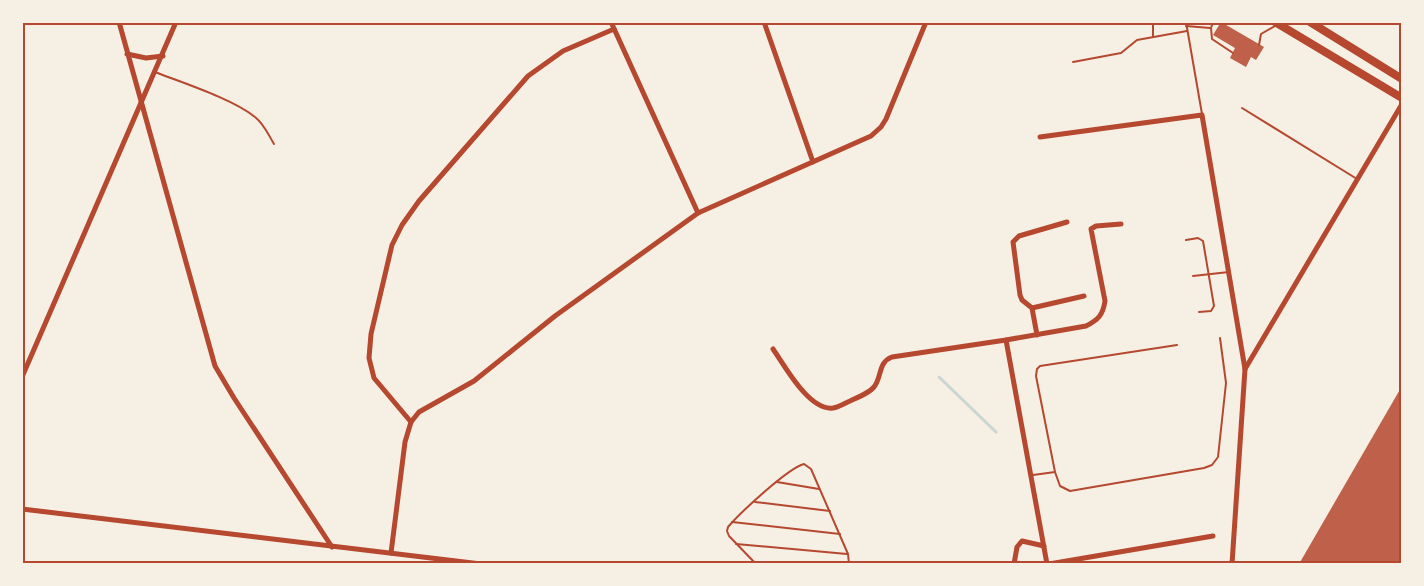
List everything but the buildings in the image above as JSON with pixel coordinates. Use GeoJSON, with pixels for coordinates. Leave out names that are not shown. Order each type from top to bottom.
{"type":"FeatureCollection","features":[{"type":"Feature","properties":{"kind":"main road"},"geometry":{"type":"LineString","coordinates":[[1310,22],[1401,80]]}},
{"type":"Feature","properties":{"kind":"main road"},"geometry":{"type":"LineString","coordinates":[[1276,24],[1401,98]]}},
{"type":"Feature","properties":{"kind":"street"},"geometry":{"type":"LineString","coordinates":[[119,22],[214,366],[332,547]]}},
{"type":"Feature","properties":{"kind":"street"},"geometry":{"type":"LineString","coordinates":[[22,377],[176,22]]}},
{"type":"Feature","properties":{"kind":"street"},"geometry":{"type":"LineString","coordinates":[[764,22],[813,162]]}},
{"type":"Feature","properties":{"kind":"street"},"geometry":{"type":"LineString","coordinates":[[392,553],[405,442],[411,422],[424,407],[474,381],[555,316],[698,213],[871,136],[881,127],[926,22]]}},
{"type":"Feature","properties":{"kind":"street"},"geometry":{"type":"LineString","coordinates":[[411,422],[374,378],[369,358],[371,334],[392,245],[402,225],[419,201],[528,76],[563,51],[613,26],[698,213]]}},
{"type":"Feature","properties":{"kind":"street"},"geometry":{"type":"LineString","coordinates":[[127,54],[146,58],[163,56]]}},
{"type":"Feature","properties":{"kind":"street"},"geometry":{"type":"LineString","coordinates":[[1245,369],[1401,104]]}},
{"type":"Feature","properties":{"kind":"street"},"geometry":{"type":"LineString","coordinates":[[1040,137],[1202,116],[1245,369],[1232,564]]}},
{"type":"Feature","properties":{"kind":"street"},"geometry":{"type":"LineString","coordinates":[[1037,335],[1032,308],[1022,300],[1020,295],[1013,242],[1019,236],[1066,222]]}},
{"type":"Feature","properties":{"kind":"street"},"geometry":{"type":"LineString","coordinates":[[773,349],[807,397],[814,402],[835,408],[873,389],[885,359],[1086,326],[1098,320],[1104,309],[1104,292],[1091,230],[1096,226],[1121,224]]}},
{"type":"Feature","properties":{"kind":"street"},"geometry":{"type":"LineString","coordinates":[[1032,308],[1084,296]]}},
{"type":"Feature","properties":{"kind":"street"},"geometry":{"type":"LineString","coordinates":[[1006,340],[1048,564],[1213,536]]}},
{"type":"Feature","properties":{"kind":"street"},"geometry":{"type":"LineString","coordinates":[[22,508],[481,564]]}},
{"type":"Feature","properties":{"kind":"street"},"geometry":{"type":"LineString","coordinates":[[1014,564],[1017,548],[1022,542],[1044,546]]}},
{"type":"Feature","properties":{"kind":"lane"},"geometry":{"type":"LineString","coordinates":[[1153,22],[1153,36]]}},
{"type":"Feature","properties":{"kind":"lane"},"geometry":{"type":"LineString","coordinates":[[1213,22],[1212,39],[1233,52]]}},
{"type":"Feature","properties":{"kind":"lane"},"geometry":{"type":"LineString","coordinates":[[1202,116],[1186,24],[1211,28]]}},
{"type":"Feature","properties":{"kind":"lane"},"geometry":{"type":"LineString","coordinates":[[1259,45],[1261,34],[1276,24]]}},
{"type":"Feature","properties":{"kind":"lane"},"geometry":{"type":"LineString","coordinates":[[1072,62],[1121,53],[1137,40],[1187,31]]}},
{"type":"Feature","properties":{"kind":"lane"},"geometry":{"type":"LineString","coordinates":[[155,72],[214,96],[254,116],[263,125],[274,144]]}},
{"type":"Feature","properties":{"kind":"lane"},"geometry":{"type":"LineString","coordinates":[[1242,108],[1358,179]]}},
{"type":"Feature","properties":{"kind":"lane"},"geometry":{"type":"LineString","coordinates":[[1186,240],[1198,238],[1203,241],[1214,306],[1210,310],[1199,312]]}},
{"type":"Feature","properties":{"kind":"lane"},"geometry":{"type":"LineString","coordinates":[[1192,276],[1229,272]]}},
{"type":"Feature","properties":{"kind":"lane"},"geometry":{"type":"LineString","coordinates":[[1177,345],[1040,366],[1037,369],[1036,376],[1055,472],[1060,486],[1070,491],[1204,468],[1215,462],[1218,457],[1226,383],[1220,338]]}},
{"type":"Feature","properties":{"kind":"lane"},"geometry":{"type":"LineString","coordinates":[[756,564],[736,544],[727,531],[732,522],[777,482],[804,464],[811,469],[830,511],[848,554],[849,564]]}},
{"type":"Feature","properties":{"kind":"lane"},"geometry":{"type":"LineString","coordinates":[[1031,475],[1055,472]]}},
{"type":"Feature","properties":{"kind":"lane"},"geometry":{"type":"LineString","coordinates":[[777,482],[820,490]]}},
{"type":"Feature","properties":{"kind":"lane"},"geometry":{"type":"LineString","coordinates":[[755,502],[830,511]]}},
{"type":"Feature","properties":{"kind":"lane"},"geometry":{"type":"LineString","coordinates":[[732,522],[840,534]]}},
{"type":"Feature","properties":{"kind":"lane"},"geometry":{"type":"LineString","coordinates":[[736,544],[848,554]]}},
{"type":"Feature","properties":{"kind":"waterway"},"geometry":{"type":"LineString","coordinates":[[939,377],[996,432]]}}]}
